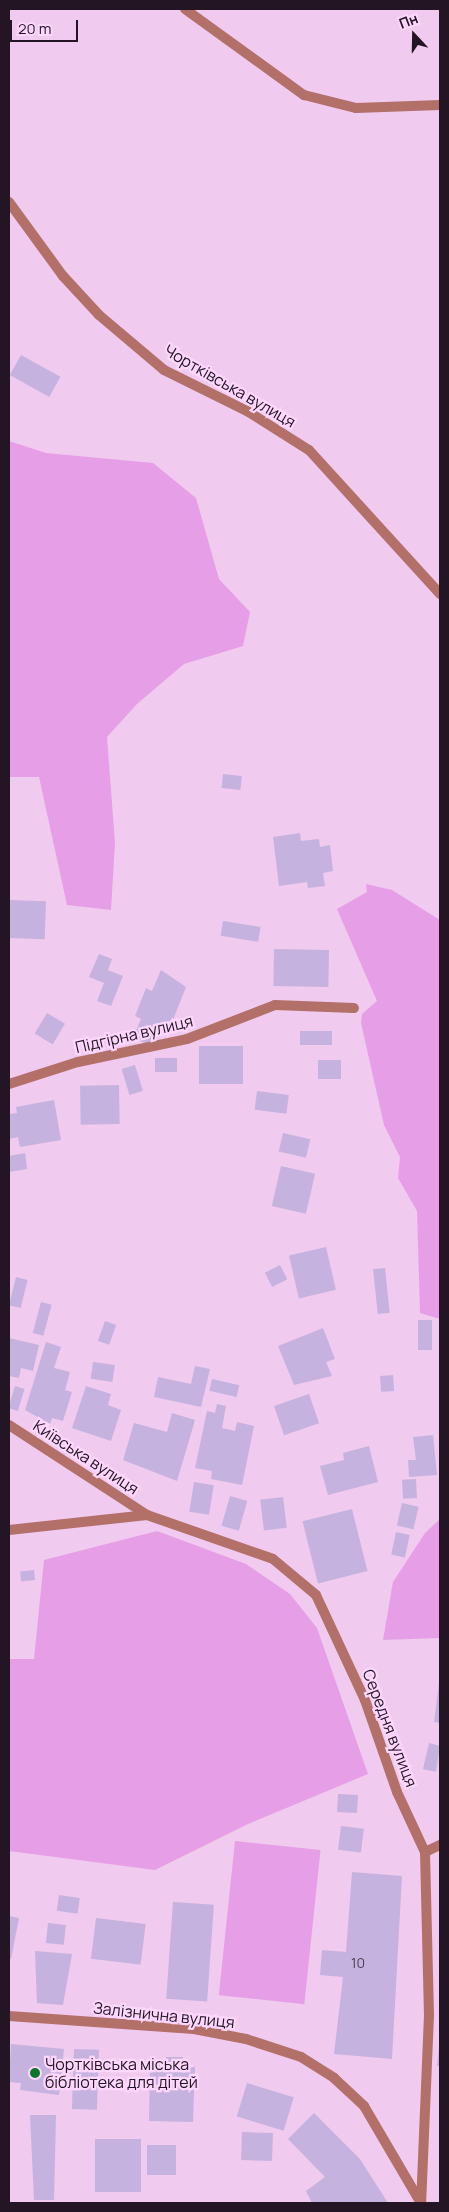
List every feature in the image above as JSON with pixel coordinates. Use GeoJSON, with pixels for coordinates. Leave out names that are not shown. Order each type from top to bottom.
{"type":"FeatureCollection","features":[{"type":"Feature","properties":{"kind":"street"},"geometry":{"type":"LineString","coordinates":[[185,9],[304,95],[356,108],[440,106]]}},
{"type":"Feature","properties":{"kind":"street","name":"Чортківська вулиця"},"geometry":{"type":"LineString","coordinates":[[9,202],[63,276],[99,314],[164,370],[247,411],[309,450],[440,594]]}},
{"type":"Feature","properties":{"kind":"street","name":"Підгірна вулиця"},"geometry":{"type":"LineString","coordinates":[[9,1084],[95,1058],[187,1039],[275,1005],[354,1008]]}},
{"type":"Feature","properties":{"kind":"street","name":"Київська вулиця"},"geometry":{"type":"LineString","coordinates":[[9,1425],[147,1515]]}},
{"type":"Feature","properties":{"kind":"street","name":"Середня вулиця"},"geometry":{"type":"LineString","coordinates":[[9,1530],[147,1515],[273,1559],[316,1595],[365,1700],[397,1792],[425,1852],[429,2015],[421,2203]]}},
{"type":"Feature","properties":{"kind":"street"},"geometry":{"type":"LineString","coordinates":[[425,1852],[440,1845]]}},
{"type":"Feature","properties":{"kind":"street","name":"Залізнична вулиця"},"geometry":{"type":"LineString","coordinates":[[9,2016],[194,2029],[246,2039],[301,2058],[334,2078],[364,2106],[421,2203]]}},
{"type":"Feature","properties":{"kind":"shaded area"},"geometry":{"type":"Polygon","coordinates":[[[9,441],[46,453],[153,463],[196,498],[219,579],[250,612],[243,646],[184,664],[137,704],[107,737],[115,843],[111,910],[67,905],[39,777],[9,777],[9,441]]]}},
{"type":"Feature","properties":{"kind":"shaded area"},"geometry":{"type":"Polygon","coordinates":[[[366,884],[392,890],[440,920],[440,1319],[420,1313],[417,1211],[398,1178],[400,1157],[384,1125],[361,1023],[362,1014],[377,1001],[337,909],[367,892],[366,884]]]}},
{"type":"Feature","properties":{"kind":"shaded area"},"geometry":{"type":"Polygon","coordinates":[[[440,1519],[440,1638],[383,1640],[393,1582],[425,1533],[440,1519]]]}},
{"type":"Feature","properties":{"kind":"shaded area"},"geometry":{"type":"Polygon","coordinates":[[[157,1531],[246,1564],[290,1594],[317,1628],[368,1774],[248,1824],[155,1870],[9,1851],[9,1659],[34,1659],[44,1560],[157,1531]]]}},
{"type":"Feature","properties":{"kind":"shaded area"},"geometry":{"type":"Polygon","coordinates":[[[235,1841],[321,1850],[304,2004],[219,1995],[235,1841]]]}},
{"type":"Feature","properties":{"kind":"building"},"geometry":{"type":"Polygon","coordinates":[[[21,355],[60,377],[49,397],[10,375],[21,355]]]}},
{"type":"Feature","properties":{"kind":"building"},"geometry":{"type":"Polygon","coordinates":[[[223,774],[242,776],[240,790],[222,788],[223,774]]]}},
{"type":"Feature","properties":{"kind":"building"},"geometry":{"type":"Polygon","coordinates":[[[300,833],[301,841],[319,839],[320,847],[330,845],[333,871],[323,873],[325,886],[308,888],[307,882],[279,886],[273,837],[300,833]]]}},
{"type":"Feature","properties":{"kind":"building"},"geometry":{"type":"Polygon","coordinates":[[[9,900],[46,901],[45,939],[9,938],[9,900]]]}},
{"type":"Feature","properties":{"kind":"building"},"geometry":{"type":"Polygon","coordinates":[[[223,921],[261,927],[258,942],[221,936],[223,921]]]}},
{"type":"Feature","properties":{"kind":"building"},"geometry":{"type":"Polygon","coordinates":[[[274,949],[329,950],[328,987],[273,986],[274,949]]]}},
{"type":"Feature","properties":{"kind":"building"},"geometry":{"type":"Polygon","coordinates":[[[99,954],[112,959],[108,970],[123,976],[111,1006],[97,1001],[104,983],[89,977],[99,954]]]}},
{"type":"Feature","properties":{"kind":"building"},"geometry":{"type":"Polygon","coordinates":[[[161,970],[186,987],[169,1030],[157,1025],[149,1045],[133,1038],[141,1019],[135,1016],[146,988],[152,991],[161,970]]]}},
{"type":"Feature","properties":{"kind":"building"},"geometry":{"type":"Polygon","coordinates":[[[47,1013],[65,1024],[53,1044],[35,1034],[47,1013]]]}},
{"type":"Feature","properties":{"kind":"building"},"geometry":{"type":"Polygon","coordinates":[[[300,1031],[332,1031],[332,1045],[300,1045],[300,1031]]]}},
{"type":"Feature","properties":{"kind":"building"},"geometry":{"type":"Polygon","coordinates":[[[199,1046],[243,1046],[243,1084],[199,1084],[199,1046]]]}},
{"type":"Feature","properties":{"kind":"building"},"geometry":{"type":"Polygon","coordinates":[[[155,1058],[177,1058],[177,1072],[155,1072],[155,1058]]]}},
{"type":"Feature","properties":{"kind":"building"},"geometry":{"type":"Polygon","coordinates":[[[318,1060],[341,1060],[341,1079],[318,1079],[318,1060]]]}},
{"type":"Feature","properties":{"kind":"building"},"geometry":{"type":"Polygon","coordinates":[[[135,1065],[143,1091],[130,1095],[122,1069],[135,1065]]]}},
{"type":"Feature","properties":{"kind":"building"},"geometry":{"type":"Polygon","coordinates":[[[119,1085],[120,1124],[81,1125],[80,1086],[119,1085]]]}},
{"type":"Feature","properties":{"kind":"building"},"geometry":{"type":"Polygon","coordinates":[[[257,1091],[289,1095],[286,1114],[255,1110],[257,1091]]]}},
{"type":"Feature","properties":{"kind":"building"},"geometry":{"type":"Polygon","coordinates":[[[54,1100],[61,1140],[20,1147],[18,1137],[9,1139],[9,1114],[17,1113],[16,1107],[54,1100]]]}},
{"type":"Feature","properties":{"kind":"building"},"geometry":{"type":"Polygon","coordinates":[[[283,1133],[310,1139],[306,1158],[279,1152],[283,1133]]]}},
{"type":"Feature","properties":{"kind":"building"},"geometry":{"type":"Polygon","coordinates":[[[25,1153],[27,1169],[9,1172],[9,1156],[25,1153]]]}},
{"type":"Feature","properties":{"kind":"building"},"geometry":{"type":"Polygon","coordinates":[[[281,1166],[315,1174],[306,1214],[272,1206],[281,1166]]]}},
{"type":"Feature","properties":{"kind":"building"},"geometry":{"type":"Polygon","coordinates":[[[326,1247],[336,1290],[299,1298],[289,1256],[326,1247]]]}},
{"type":"Feature","properties":{"kind":"building"},"geometry":{"type":"Polygon","coordinates":[[[280,1265],[287,1279],[272,1287],[265,1273],[280,1265]]]}},
{"type":"Feature","properties":{"kind":"building"},"geometry":{"type":"Polygon","coordinates":[[[385,1268],[390,1313],[378,1314],[373,1269],[385,1268]]]}},
{"type":"Feature","properties":{"kind":"building"},"geometry":{"type":"Polygon","coordinates":[[[16,1277],[28,1280],[21,1308],[9,1305],[16,1277]]]}},
{"type":"Feature","properties":{"kind":"building"},"geometry":{"type":"Polygon","coordinates":[[[41,1302],[52,1305],[43,1336],[33,1333],[41,1302]]]}},
{"type":"Feature","properties":{"kind":"building"},"geometry":{"type":"Polygon","coordinates":[[[418,1320],[432,1320],[432,1350],[418,1350],[418,1320]]]}},
{"type":"Feature","properties":{"kind":"building"},"geometry":{"type":"Polygon","coordinates":[[[105,1321],[116,1325],[109,1345],[98,1341],[105,1321]]]}},
{"type":"Feature","properties":{"kind":"building"},"geometry":{"type":"Polygon","coordinates":[[[323,1328],[335,1359],[326,1362],[332,1376],[294,1385],[278,1346],[323,1328]]]}},
{"type":"Feature","properties":{"kind":"building"},"geometry":{"type":"Polygon","coordinates":[[[9,1338],[39,1345],[33,1371],[21,1368],[19,1378],[9,1376],[9,1338]]]}},
{"type":"Feature","properties":{"kind":"building"},"geometry":{"type":"Polygon","coordinates":[[[46,1342],[61,1347],[54,1368],[70,1372],[65,1390],[72,1392],[63,1421],[52,1418],[50,1424],[25,1410],[46,1342]]]}},
{"type":"Feature","properties":{"kind":"building"},"geometry":{"type":"Polygon","coordinates":[[[93,1362],[115,1365],[112,1382],[91,1379],[93,1362]]]}},
{"type":"Feature","properties":{"kind":"building"},"geometry":{"type":"Polygon","coordinates":[[[195,1366],[210,1369],[201,1407],[154,1397],[158,1377],[191,1384],[195,1366]]]}},
{"type":"Feature","properties":{"kind":"building"},"geometry":{"type":"Polygon","coordinates":[[[393,1375],[394,1391],[381,1392],[380,1376],[393,1375]]]}},
{"type":"Feature","properties":{"kind":"building"},"geometry":{"type":"Polygon","coordinates":[[[212,1379],[239,1385],[237,1397],[209,1391],[212,1379]]]}},
{"type":"Feature","properties":{"kind":"building"},"geometry":{"type":"Polygon","coordinates":[[[15,1386],[25,1389],[18,1411],[9,1408],[15,1386]]]}},
{"type":"Feature","properties":{"kind":"building"},"geometry":{"type":"Polygon","coordinates":[[[86,1386],[111,1394],[108,1405],[121,1410],[111,1441],[72,1428],[86,1386]]]}},
{"type":"Feature","properties":{"kind":"building"},"geometry":{"type":"Polygon","coordinates":[[[309,1394],[319,1423],[284,1435],[274,1406],[309,1394]]]}},
{"type":"Feature","properties":{"kind":"building"},"geometry":{"type":"Polygon","coordinates":[[[217,1404],[226,1406],[222,1428],[235,1431],[237,1422],[254,1426],[242,1485],[211,1479],[212,1471],[195,1468],[207,1411],[215,1413],[217,1404]]]}},
{"type":"Feature","properties":{"kind":"building"},"geometry":{"type":"Polygon","coordinates":[[[172,1413],[195,1420],[177,1481],[123,1460],[134,1423],[167,1432],[172,1413]]]}},
{"type":"Feature","properties":{"kind":"building"},"geometry":{"type":"Polygon","coordinates":[[[433,1435],[437,1475],[409,1477],[408,1460],[416,1460],[413,1437],[433,1435]]]}},
{"type":"Feature","properties":{"kind":"building"},"geometry":{"type":"Polygon","coordinates":[[[369,1446],[378,1482],[328,1495],[320,1466],[344,1460],[343,1453],[369,1446]]]}},
{"type":"Feature","properties":{"kind":"building"},"geometry":{"type":"Polygon","coordinates":[[[416,1479],[417,1498],[403,1499],[402,1480],[416,1479]]]}},
{"type":"Feature","properties":{"kind":"building"},"geometry":{"type":"Polygon","coordinates":[[[194,1482],[214,1485],[209,1515],[189,1512],[194,1482]]]}},
{"type":"Feature","properties":{"kind":"building"},"geometry":{"type":"Polygon","coordinates":[[[230,1496],[247,1501],[239,1531],[221,1526],[230,1496]]]}},
{"type":"Feature","properties":{"kind":"building"},"geometry":{"type":"Polygon","coordinates":[[[283,1497],[287,1528],[264,1531],[260,1500],[283,1497]]]}},
{"type":"Feature","properties":{"kind":"building"},"geometry":{"type":"Polygon","coordinates":[[[402,1503],[419,1507],[413,1529],[397,1525],[402,1503]]]}},
{"type":"Feature","properties":{"kind":"building"},"geometry":{"type":"Polygon","coordinates":[[[352,1509],[367,1571],[318,1583],[303,1521],[352,1509]]]}},
{"type":"Feature","properties":{"kind":"building"},"geometry":{"type":"Polygon","coordinates":[[[396,1532],[410,1535],[405,1557],[391,1554],[396,1532]]]}},
{"type":"Feature","properties":{"kind":"building"},"geometry":{"type":"Polygon","coordinates":[[[34,1570],[35,1580],[21,1581],[20,1571],[34,1570]]]}},
{"type":"Feature","properties":{"kind":"building"},"geometry":{"type":"Polygon","coordinates":[[[440,1683],[440,1723],[434,1722],[440,1683]]]}},
{"type":"Feature","properties":{"kind":"building"},"geometry":{"type":"Polygon","coordinates":[[[429,1743],[440,1746],[436,1772],[423,1769],[429,1743]]]}},
{"type":"Feature","properties":{"kind":"building"},"geometry":{"type":"Polygon","coordinates":[[[338,1794],[358,1795],[357,1813],[337,1812],[338,1794]]]}},
{"type":"Feature","properties":{"kind":"building"},"geometry":{"type":"Polygon","coordinates":[[[341,1826],[364,1829],[361,1853],[338,1850],[341,1826]]]}},
{"type":"Feature","properties":{"kind":"building"},"geometry":{"type":"Polygon","coordinates":[[[352,1872],[402,1876],[392,2059],[334,2054],[343,1977],[320,1975],[322,1950],[346,1952],[352,1872]]]}},
{"type":"Feature","properties":{"kind":"building"},"geometry":{"type":"Polygon","coordinates":[[[59,1895],[80,1898],[78,1914],[57,1911],[59,1895]]]}},
{"type":"Feature","properties":{"kind":"building"},"geometry":{"type":"Polygon","coordinates":[[[173,1902],[214,1905],[207,2002],[166,1999],[173,1902]]]}},
{"type":"Feature","properties":{"kind":"building"},"geometry":{"type":"Polygon","coordinates":[[[9,1916],[19,1918],[11,1959],[9,1959],[9,1916]]]}},
{"type":"Feature","properties":{"kind":"building"},"geometry":{"type":"Polygon","coordinates":[[[96,1918],[146,1924],[141,1965],[91,1959],[96,1918]]]}},
{"type":"Feature","properties":{"kind":"building"},"geometry":{"type":"Polygon","coordinates":[[[48,1923],[66,1925],[64,1945],[46,1943],[48,1923]]]}},
{"type":"Feature","properties":{"kind":"building"},"geometry":{"type":"Polygon","coordinates":[[[35,1951],[72,1954],[63,2005],[37,2003],[35,1951]]]}},
{"type":"Feature","properties":{"kind":"building"},"geometry":{"type":"Polygon","coordinates":[[[440,2038],[440,2066],[437,2066],[440,2038]]]}},
{"type":"Feature","properties":{"kind":"building","name":"Чортківська міська бібліотека для дітей"},"geometry":{"type":"Polygon","coordinates":[[[11,2044],[64,2049],[59,2095],[20,2090],[21,2083],[9,2082],[11,2044]]]}},
{"type":"Feature","properties":{"kind":"building"},"geometry":{"type":"Polygon","coordinates":[[[74,2049],[99,2050],[97,2110],[72,2109],[74,2049]]]}},
{"type":"Feature","properties":{"kind":"building"},"geometry":{"type":"Polygon","coordinates":[[[166,2057],[183,2057],[183,2066],[195,2066],[193,2122],[149,2121],[150,2065],[166,2065],[166,2057]]]}},
{"type":"Feature","properties":{"kind":"building"},"geometry":{"type":"Polygon","coordinates":[[[247,2083],[294,2097],[284,2131],[237,2116],[247,2083]]]}},
{"type":"Feature","properties":{"kind":"building"},"geometry":{"type":"Polygon","coordinates":[[[314,2113],[360,2159],[388,2203],[312,2203],[306,2191],[325,2177],[288,2139],[314,2113]]]}},
{"type":"Feature","properties":{"kind":"building"},"geometry":{"type":"Polygon","coordinates":[[[30,2115],[56,2115],[54,2200],[34,2200],[30,2115]]]}},
{"type":"Feature","properties":{"kind":"building"},"geometry":{"type":"Polygon","coordinates":[[[242,2132],[273,2133],[272,2161],[241,2160],[242,2132]]]}},
{"type":"Feature","properties":{"kind":"building"},"geometry":{"type":"Polygon","coordinates":[[[95,2139],[141,2139],[141,2192],[95,2192],[95,2139]]]}},
{"type":"Feature","properties":{"kind":"building"},"geometry":{"type":"Polygon","coordinates":[[[147,2145],[176,2145],[176,2175],[147,2175],[147,2145]]]}},
{"type":"Feature","properties":{"kind":"place","name":"Чортківська міська бібліотека для дітей"},"geometry":{"type":"Point","coordinates":[35,2073]}}]}
